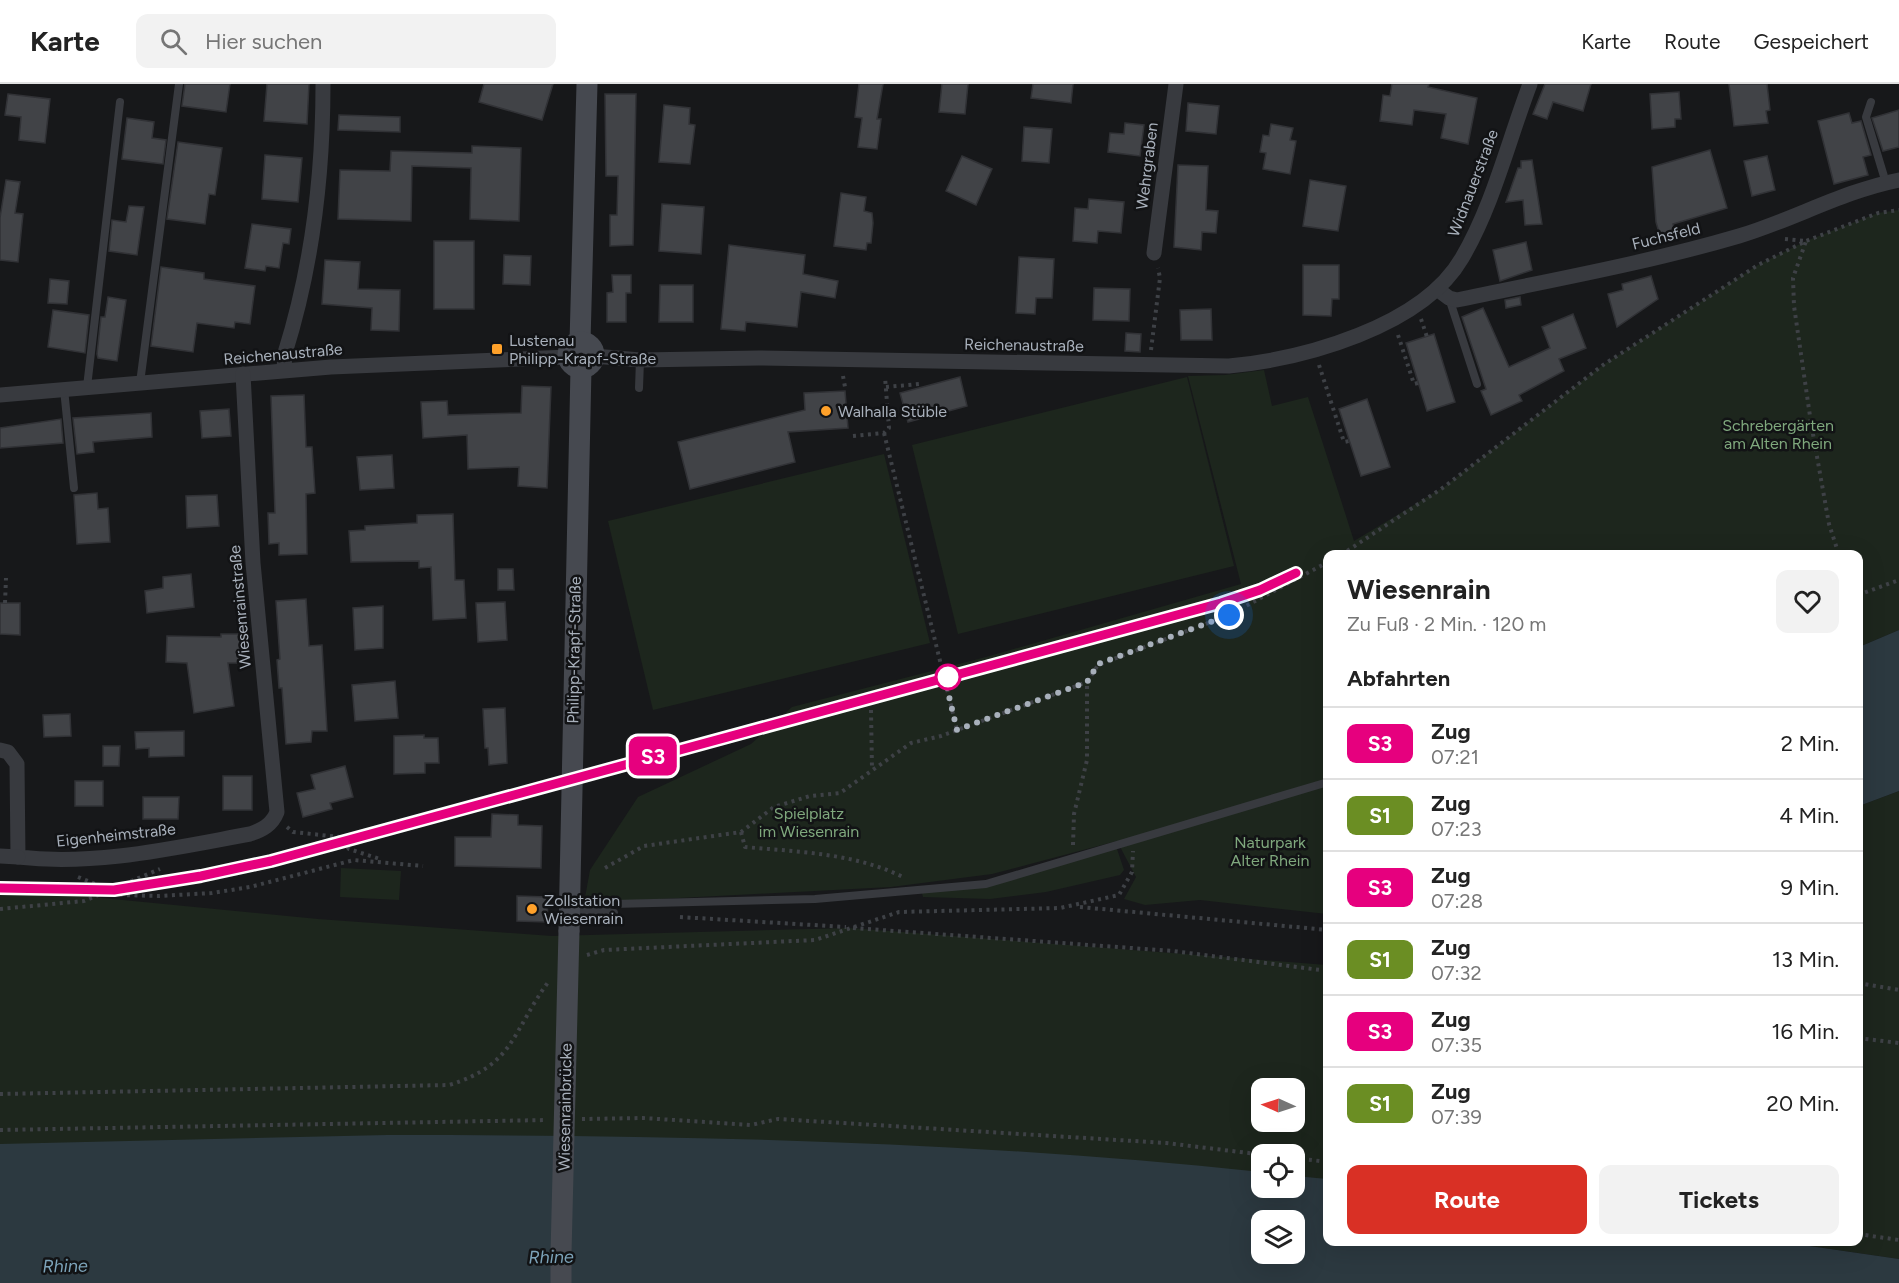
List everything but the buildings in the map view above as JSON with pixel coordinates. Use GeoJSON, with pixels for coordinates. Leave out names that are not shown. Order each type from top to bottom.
{"type":"FeatureCollection","features":[{"type":"Feature","properties":{"kind":"street"},"geometry":{"type":"LineString","coordinates":[[284,370],[285,353],[310,242],[321,138],[323,84]]}},
{"type":"Feature","properties":{"kind":"street","name":"Philipp-Krapf-Straße"},"geometry":{"type":"LineString","coordinates":[[569,921],[587,84]]}},
{"type":"Feature","properties":{"kind":"street","name":"Wehrgraben"},"geometry":{"type":"LineString","coordinates":[[1154,253],[1176,84]]}},
{"type":"Feature","properties":{"kind":"street","name":"Widnauerstraße"},"geometry":{"type":"LineString","coordinates":[[1443,293],[1485,212],[1530,84]]}},
{"type":"Feature","properties":{"kind":"street","name":"Fuchsfeld"},"geometry":{"type":"LineString","coordinates":[[1443,293],[1457,300],[1738,236],[1837,197],[1893,181]]}},
{"type":"Feature","properties":{"kind":"street","name":"Reichenaustraße"},"geometry":{"type":"LineString","coordinates":[[0,395],[284,370],[581,356],[640,360],[759,358],[1239,365],[1299,355],[1393,320],[1424,300],[1443,293]]}},
{"type":"Feature","properties":{"kind":"street","name":"Wiesenrainstraße"},"geometry":{"type":"LineString","coordinates":[[243,374],[253,563],[277,812],[275,818],[262,830]]}},
{"type":"Feature","properties":{"kind":"street"},"geometry":{"type":"LineString","coordinates":[[0,750],[8,752],[17,764],[18,857]]}},
{"type":"Feature","properties":{"kind":"street","name":"Eigenheimstraße"},"geometry":{"type":"LineString","coordinates":[[0,856],[57,861],[156,851],[262,830]]}},
{"type":"Feature","properties":{"kind":"street","name":"Wiesenrainbrücke"},"geometry":{"type":"LineString","coordinates":[[561,1283],[569,921]]}},
{"type":"Feature","properties":{"kind":"lane"},"geometry":{"type":"LineString","coordinates":[[140,382],[179,84]]}},
{"type":"Feature","properties":{"kind":"lane"},"geometry":{"type":"LineString","coordinates":[[87,387],[120,102]]}},
{"type":"Feature","properties":{"kind":"lane"},"geometry":{"type":"LineString","coordinates":[[1871,102],[1866,117],[1893,181]]}},
{"type":"Feature","properties":{"kind":"lane"},"geometry":{"type":"LineString","coordinates":[[1443,293],[1477,384]]}},
{"type":"Feature","properties":{"kind":"lane"},"geometry":{"type":"LineString","coordinates":[[639,388],[640,360]]}},
{"type":"Feature","properties":{"kind":"lane"},"geometry":{"type":"LineString","coordinates":[[64,389],[74,488]]}},
{"type":"Feature","properties":{"kind":"lane"},"geometry":{"type":"LineString","coordinates":[[569,921],[613,904],[816,899],[986,884],[1323,784]]}},
{"type":"Feature","properties":{"kind":"lane"},"geometry":{"type":"LineString","coordinates":[[569,921],[614,913]]}},
{"type":"Feature","properties":{"kind":"path"},"geometry":{"type":"LineString","coordinates":[[1349,550],[1444,487],[1603,365],[1758,266],[1806,242],[1878,213],[1899,210]]}},
{"type":"Feature","properties":{"kind":"path"},"geometry":{"type":"LineString","coordinates":[[1806,242],[1793,278],[1794,306],[1829,524],[1837,550]]}},
{"type":"Feature","properties":{"kind":"path"},"geometry":{"type":"LineString","coordinates":[[1150,356],[1160,278],[1154,253]]}},
{"type":"Feature","properties":{"kind":"path"},"geometry":{"type":"LineString","coordinates":[[1419,315],[1427,337]]}},
{"type":"Feature","properties":{"kind":"path"},"geometry":{"type":"LineString","coordinates":[[1396,328],[1414,384],[1418,383]]}},
{"type":"Feature","properties":{"kind":"path"},"geometry":{"type":"LineString","coordinates":[[1317,361],[1344,442],[1349,441]]}},
{"type":"Feature","properties":{"kind":"path"},"geometry":{"type":"LineString","coordinates":[[853,436],[884,433],[889,428],[886,387],[919,384]]}},
{"type":"Feature","properties":{"kind":"path"},"geometry":{"type":"LineString","coordinates":[[884,433],[943,673]]}},
{"type":"Feature","properties":{"kind":"path"},"geometry":{"type":"LineString","coordinates":[[1072,859],[1074,814],[1087,760],[1087,682],[1098,664],[1229,615],[1323,565]]}},
{"type":"Feature","properties":{"kind":"path"},"geometry":{"type":"LineString","coordinates":[[5,603],[6,578]]}},
{"type":"Feature","properties":{"kind":"path"},"geometry":{"type":"LineString","coordinates":[[1863,593],[1899,580]]}},
{"type":"Feature","properties":{"kind":"path"},"geometry":{"type":"LineString","coordinates":[[605,868],[644,846],[741,832],[774,807],[810,796],[840,793],[911,743],[957,730],[1087,682]]}},
{"type":"Feature","properties":{"kind":"path"},"geometry":{"type":"LineString","coordinates":[[947,688],[957,730]]}},
{"type":"Feature","properties":{"kind":"path"},"geometry":{"type":"LineString","coordinates":[[871,710],[872,770]]}},
{"type":"Feature","properties":{"kind":"path"},"geometry":{"type":"LineString","coordinates":[[286,827],[293,832],[340,837],[350,849],[386,861]]}},
{"type":"Feature","properties":{"kind":"path"},"geometry":{"type":"LineString","coordinates":[[741,832],[745,846],[842,857],[881,866],[904,878],[916,891]]}},
{"type":"Feature","properties":{"kind":"path"},"geometry":{"type":"LineString","coordinates":[[1075,907],[1119,895],[1132,872],[1131,842]]}},
{"type":"Feature","properties":{"kind":"path"},"geometry":{"type":"LineString","coordinates":[[57,861],[73,874],[99,887],[114,890],[123,895],[135,896],[212,893],[266,883],[323,866],[354,860],[423,866]]}},
{"type":"Feature","properties":{"kind":"path"},"geometry":{"type":"LineString","coordinates":[[0,909],[84,901],[114,890],[126,881],[162,869]]}},
{"type":"Feature","properties":{"kind":"path"},"geometry":{"type":"LineString","coordinates":[[583,956],[604,950],[815,940],[899,912],[1075,907],[1323,930]]}},
{"type":"Feature","properties":{"kind":"path"},"geometry":{"type":"LineString","coordinates":[[669,917],[1173,951],[1323,970]]}},
{"type":"Feature","properties":{"kind":"path"},"geometry":{"type":"LineString","coordinates":[[0,1094],[448,1085],[475,1077],[496,1062],[553,975]]}},
{"type":"Feature","properties":{"kind":"path"},"geometry":{"type":"LineString","coordinates":[[1863,984],[1899,990]]}},
{"type":"Feature","properties":{"kind":"path"},"geometry":{"type":"LineString","coordinates":[[1863,1039],[1899,1043]]}},
{"type":"Feature","properties":{"kind":"path"},"geometry":{"type":"LineString","coordinates":[[572,1119],[643,1118],[751,1125],[778,1119],[1166,1143],[1251,1153]]}},
{"type":"Feature","properties":{"kind":"path"},"geometry":{"type":"LineString","coordinates":[[0,1130],[560,1120]]}},
{"type":"Feature","properties":{"kind":"path"},"geometry":{"type":"LineString","coordinates":[[1305,1159],[1323,1161]]}},
{"type":"Feature","properties":{"kind":"path"},"geometry":{"type":"LineString","coordinates":[[1863,1235],[1899,1240]]}},
{"type":"Feature","properties":{"kind":"green space"},"geometry":{"type":"Polygon","coordinates":[[[1899,210],[1899,630],[1863,645],[1863,550],[1323,550],[1323,914],[1200,900],[1145,905],[1124,899],[1136,877],[1117,841],[992,874],[891,887],[584,903],[590,870],[638,797],[751,744],[792,707],[986,657],[1241,584],[1188,376],[1225,375],[1264,370],[1272,406],[1308,397],[1354,541],[1444,487],[1603,365],[1758,265],[1806,241],[1878,213],[1899,210]]]}},
{"type":"Feature","properties":{"kind":"green space"},"geometry":{"type":"Polygon","coordinates":[[[1187,377],[1234,566],[958,634],[912,445],[1187,377]]]}},
{"type":"Feature","properties":{"kind":"green space"},"geometry":{"type":"Polygon","coordinates":[[[884,454],[930,643],[653,710],[608,521],[884,454]]]}},
{"type":"Feature","properties":{"kind":"green space"},"geometry":{"type":"Polygon","coordinates":[[[1899,791],[1899,1259],[1810,1246],[1863,1246],[1863,804],[1899,791]]]}},
{"type":"Feature","properties":{"kind":"green space"},"geometry":{"type":"Polygon","coordinates":[[[1116,846],[1124,870],[1120,875],[1046,892],[990,899],[923,897],[921,890],[986,883],[1116,846]]]}},
{"type":"Feature","properties":{"kind":"green space"},"geometry":{"type":"Polygon","coordinates":[[[341,868],[401,871],[399,900],[340,897],[341,868]]]}},
{"type":"Feature","properties":{"kind":"green space"},"geometry":{"type":"Polygon","coordinates":[[[0,888],[318,919],[552,936],[850,928],[1323,965],[1323,1180],[1305,1178],[1305,1144],[1251,1144],[1251,1173],[0,1144],[0,888]]]}},
{"type":"Feature","properties":{"kind":"water"},"geometry":{"type":"Polygon","coordinates":[[[1899,630],[1899,791],[1863,804],[1863,645],[1899,630]]]}},
{"type":"Feature","properties":{"kind":"water","name":"Rhine"},"geometry":{"type":"Polygon","coordinates":[[[388,1135],[497,1135],[825,1142],[1043,1153],[1251,1171],[1251,1198],[1305,1198],[1305,1177],[1323,1179],[1323,1246],[1810,1246],[1899,1259],[1899,1283],[0,1283],[0,1144],[388,1135]]]}},
{"type":"Feature","properties":{"kind":"railway"},"geometry":{"type":"LineString","coordinates":[[0,888],[114,890],[201,877],[271,861],[1221,603],[1260,590],[1296,572]]}},
{"type":"Feature","properties":{"kind":"train","name":"S3"},"geometry":{"type":"LineString","coordinates":[[0,888],[114,890],[201,876],[271,861],[572,777],[1221,603],[1260,590],[1296,573]]}},
{"type":"Feature","properties":{"kind":"place","name":"Lustenau Philipp-Krapf-Straße"},"geometry":{"type":"Point","coordinates":[497,349]}},
{"type":"Feature","properties":{"kind":"place","name":"Walhalla Stüble"},"geometry":{"type":"Point","coordinates":[826,411]}},
{"type":"Feature","properties":{"kind":"place","name":"Zollstation Wiesenrain"},"geometry":{"type":"Point","coordinates":[532,909]}},
{"type":"Feature","properties":{"kind":"route"},"geometry":{"type":"LineString","coordinates":[[948,677],[947,688],[957,730],[1087,682],[1098,664],[1229,615]]}},
{"type":"Feature","properties":{"kind":"park label","name":"Schrebergärten am Alten Rhein"},"geometry":{"type":"Point","coordinates":[1778,434]}},
{"type":"Feature","properties":{"kind":"park label","name":"Spielplatz im Wiesenrain"},"geometry":{"type":"Point","coordinates":[809,822]}},
{"type":"Feature","properties":{"kind":"park label","name":"Naturpark Alter Rhein"},"geometry":{"type":"Point","coordinates":[1270,851]}}]}
